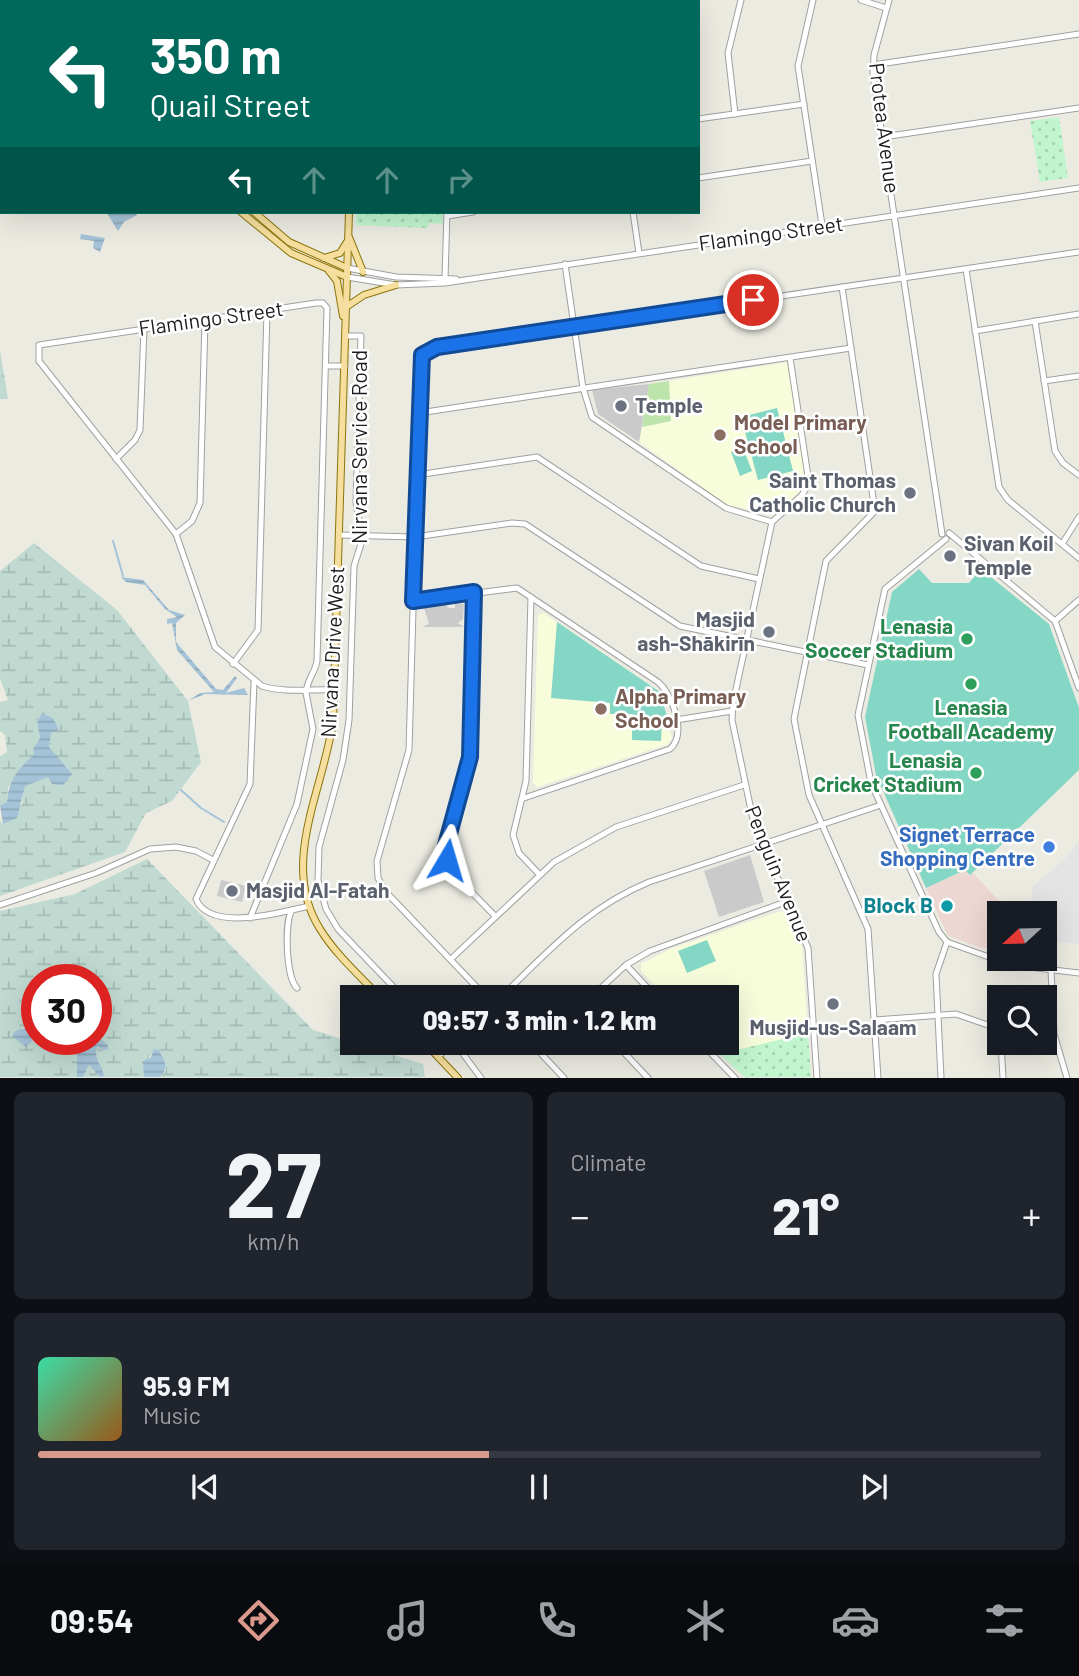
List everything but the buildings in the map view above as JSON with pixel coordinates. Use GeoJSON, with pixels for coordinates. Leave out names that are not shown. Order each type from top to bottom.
{"type":"FeatureCollection","features":[{"type":"Feature","properties":{"kind":"main road"},"geometry":{"type":"LineString","coordinates":[[244,214],[285,249],[347,277]]}},
{"type":"Feature","properties":{"kind":"main road"},"geometry":{"type":"LineString","coordinates":[[256,214],[278,234],[318,258],[347,268]]}},
{"type":"Feature","properties":{"kind":"main road","name":"Nirvana Drive West"},"geometry":{"type":"LineString","coordinates":[[349,214],[334,690],[330,744],[303,855],[303,884],[309,906],[333,947],[369,985]]}},
{"type":"Feature","properties":{"kind":"main road"},"geometry":{"type":"LineString","coordinates":[[318,258],[328,258],[340,253],[348,238]]}},
{"type":"Feature","properties":{"kind":"main road"},"geometry":{"type":"LineString","coordinates":[[348,238],[363,272]]}},
{"type":"Feature","properties":{"kind":"main road"},"geometry":{"type":"LineString","coordinates":[[327,270],[337,281],[345,332]]}},
{"type":"Feature","properties":{"kind":"main road"},"geometry":{"type":"LineString","coordinates":[[346,307],[364,295],[397,285]]}},
{"type":"Feature","properties":{"kind":"main road"},"geometry":{"type":"LineString","coordinates":[[438,1057],[458,1077]]}},
{"type":"Feature","properties":{"kind":"street"},"geometry":{"type":"LineString","coordinates":[[735,114],[728,53],[741,0]]}},
{"type":"Feature","properties":{"kind":"street"},"geometry":{"type":"LineString","coordinates":[[813,0],[798,60],[822,225]]}},
{"type":"Feature","properties":{"kind":"street"},"geometry":{"type":"LineString","coordinates":[[861,0],[886,8]]}},
{"type":"Feature","properties":{"kind":"street","name":"Protea Avenue"},"geometry":{"type":"LineString","coordinates":[[888,0],[873,65],[940,515],[946,535]]}},
{"type":"Feature","properties":{"kind":"street"},"geometry":{"type":"LineString","coordinates":[[873,65],[1079,34]]}},
{"type":"Feature","properties":{"kind":"street"},"geometry":{"type":"LineString","coordinates":[[700,119],[804,104]]}},
{"type":"Feature","properties":{"kind":"street"},"geometry":{"type":"LineString","coordinates":[[883,137],[1079,108]]}},
{"type":"Feature","properties":{"kind":"street"},"geometry":{"type":"LineString","coordinates":[[700,178],[812,161]]}},
{"type":"Feature","properties":{"kind":"street","name":"Flamingo Street"},"geometry":{"type":"LineString","coordinates":[[347,277],[397,285],[463,279],[1079,188]]}},
{"type":"Feature","properties":{"kind":"street"},"geometry":{"type":"LineString","coordinates":[[445,281],[447,214]]}},
{"type":"Feature","properties":{"kind":"street"},"geometry":{"type":"LineString","coordinates":[[633,214],[639,253]]}},
{"type":"Feature","properties":{"kind":"street"},"geometry":{"type":"LineString","coordinates":[[475,985],[384,891],[376,870],[410,750],[420,365],[425,352],[574,327],[1079,252]]}},
{"type":"Feature","properties":{"kind":"street"},"geometry":{"type":"LineString","coordinates":[[565,264],[583,388],[590,413],[610,431],[726,508],[772,522],[802,495],[809,483],[790,358]]}},
{"type":"Feature","properties":{"kind":"street","name":"Flamingo Street"},"geometry":{"type":"LineString","coordinates":[[347,268],[445,281]]}},
{"type":"Feature","properties":{"kind":"street"},"geometry":{"type":"LineString","coordinates":[[966,269],[1000,491],[1079,558]]}},
{"type":"Feature","properties":{"kind":"street"},"geometry":{"type":"LineString","coordinates":[[842,287],[875,511],[826,561],[794,719],[807,788],[821,826],[868,929],[878,1077]]}},
{"type":"Feature","properties":{"kind":"street","name":"Flamingo Street"},"geometry":{"type":"LineString","coordinates":[[117,459],[39,361],[38,348],[46,342],[323,303],[327,312],[326,366]]}},
{"type":"Feature","properties":{"kind":"street"},"geometry":{"type":"LineString","coordinates":[[233,664],[258,630],[267,311]]}},
{"type":"Feature","properties":{"kind":"street"},"geometry":{"type":"LineString","coordinates":[[975,331],[1079,314]]}},
{"type":"Feature","properties":{"kind":"street"},"geometry":{"type":"LineString","coordinates":[[176,534],[192,521],[200,503],[205,320]]}},
{"type":"Feature","properties":{"kind":"street"},"geometry":{"type":"LineString","coordinates":[[1035,321],[1055,451],[1063,463],[1079,475]]}},
{"type":"Feature","properties":{"kind":"street"},"geometry":{"type":"LineString","coordinates":[[144,329],[140,430],[135,440],[117,459],[176,534],[209,636],[215,647],[254,682],[271,688],[334,690]]}},
{"type":"Feature","properties":{"kind":"street","name":"Nirvana Service Road"},"geometry":{"type":"LineString","coordinates":[[345,332],[361,336],[356,502],[362,548],[354,566],[349,720],[343,760],[319,848],[318,880],[326,908],[338,929],[392,985]]}},
{"type":"Feature","properties":{"kind":"street"},"geometry":{"type":"LineString","coordinates":[[419,412],[851,348]]}},
{"type":"Feature","properties":{"kind":"street","name":"Nirvana Service Road"},"geometry":{"type":"LineString","coordinates":[[250,918],[297,804],[313,729],[306,690],[308,678],[317,661],[326,366],[345,366]]}},
{"type":"Feature","properties":{"kind":"street"},"geometry":{"type":"LineString","coordinates":[[1044,381],[1079,376]]}},
{"type":"Feature","properties":{"kind":"street"},"geometry":{"type":"LineString","coordinates":[[417,475],[537,457],[701,566],[758,579]]}},
{"type":"Feature","properties":{"kind":"street"},"geometry":{"type":"LineString","coordinates":[[1062,544],[1079,517]]}},
{"type":"Feature","properties":{"kind":"street","name":"Penguin Avenue"},"geometry":{"type":"LineString","coordinates":[[772,522],[732,711],[744,785],[763,845],[809,955],[817,1077]]}},
{"type":"Feature","properties":{"kind":"street"},"geometry":{"type":"LineString","coordinates":[[339,535],[415,537],[512,523],[526,524],[675,624],[868,665]]}},
{"type":"Feature","properties":{"kind":"street"},"geometry":{"type":"LineString","coordinates":[[987,956],[947,942],[939,932],[869,777],[858,719],[885,589],[936,547],[946,535],[964,546],[1055,621],[1079,688]]}},
{"type":"Feature","properties":{"kind":"street"},"geometry":{"type":"LineString","coordinates":[[413,601],[514,587],[662,686],[670,696],[676,720],[676,742],[666,751],[524,798]]}},
{"type":"Feature","properties":{"kind":"street"},"geometry":{"type":"LineString","coordinates":[[474,592],[470,757],[445,853],[453,873],[495,916]]}},
{"type":"Feature","properties":{"kind":"street"},"geometry":{"type":"LineString","coordinates":[[531,597],[524,798],[514,828],[514,842],[519,853],[538,873]]}},
{"type":"Feature","properties":{"kind":"street"},"geometry":{"type":"LineString","coordinates":[[1055,621],[1079,600]]}},
{"type":"Feature","properties":{"kind":"street"},"geometry":{"type":"LineString","coordinates":[[254,682],[251,779],[197,893],[197,903],[202,908],[233,919],[309,906]]}},
{"type":"Feature","properties":{"kind":"street"},"geometry":{"type":"LineString","coordinates":[[676,720],[732,711]]}},
{"type":"Feature","properties":{"kind":"street"},"geometry":{"type":"LineString","coordinates":[[451,958],[538,873],[616,827],[744,785]]}},
{"type":"Feature","properties":{"kind":"street"},"geometry":{"type":"LineString","coordinates":[[514,985],[598,908],[649,882],[881,805]]}},
{"type":"Feature","properties":{"kind":"street"},"geometry":{"type":"LineString","coordinates":[[0,905],[85,877],[150,849],[176,847],[196,851],[213,860]]}},
{"type":"Feature","properties":{"kind":"street"},"geometry":{"type":"LineString","coordinates":[[604,985],[626,965],[679,938],[788,901]]}},
{"type":"Feature","properties":{"kind":"street"},"geometry":{"type":"LineString","coordinates":[[292,910],[286,926],[290,978],[297,988]]}},
{"type":"Feature","properties":{"kind":"street"},"geometry":{"type":"LineString","coordinates":[[941,1077],[936,974],[947,942]]}},
{"type":"Feature","properties":{"kind":"street"},"geometry":{"type":"LineString","coordinates":[[626,965],[645,985]]}},
{"type":"Feature","properties":{"kind":"street"},"geometry":{"type":"LineString","coordinates":[[1057,971],[1079,973]]}},
{"type":"Feature","properties":{"kind":"street"},"geometry":{"type":"LineString","coordinates":[[875,1020],[962,1015],[987,1024]]}},
{"type":"Feature","properties":{"kind":"street"},"geometry":{"type":"LineString","coordinates":[[1057,1045],[1066,1077]]}},
{"type":"Feature","properties":{"kind":"street"},"geometry":{"type":"LineString","coordinates":[[464,1055],[481,1077]]}},
{"type":"Feature","properties":{"kind":"street"},"geometry":{"type":"LineString","coordinates":[[543,1055],[564,1077]]}},
{"type":"Feature","properties":{"kind":"street"},"geometry":{"type":"LineString","coordinates":[[627,1055],[649,1077]]}},
{"type":"Feature","properties":{"kind":"street"},"geometry":{"type":"LineString","coordinates":[[713,1055],[735,1077]]}},
{"type":"Feature","properties":{"kind":"street"},"geometry":{"type":"LineString","coordinates":[[1002,1055],[1003,1077]]}},
{"type":"Feature","properties":{"kind":"shaded area"},"geometry":{"type":"Polygon","coordinates":[[[1059,117],[1068,178],[1040,182],[1030,121],[1059,117]]]}},
{"type":"Feature","properties":{"kind":"shaded area"},"geometry":{"type":"Polygon","coordinates":[[[108,214],[137,214],[124,222],[118,231],[108,214]]]}},
{"type":"Feature","properties":{"kind":"shaded area"},"geometry":{"type":"Polygon","coordinates":[[[356,214],[442,214],[443,224],[429,223],[428,228],[356,225],[356,214]]]}},
{"type":"Feature","properties":{"kind":"shaded area"},"geometry":{"type":"Polygon","coordinates":[[[81,234],[105,238],[100,252],[93,248],[94,241],[80,239],[81,234]]]}},
{"type":"Feature","properties":{"kind":"shaded area","name":"Model Primary School"},"geometry":{"type":"Polygon","coordinates":[[[788,362],[808,484],[774,515],[727,505],[639,442],[642,427],[671,421],[669,381],[788,362]]]}},
{"type":"Feature","properties":{"kind":"shaded area","name":"Temple"},"geometry":{"type":"Polygon","coordinates":[[[649,384],[639,442],[598,414],[592,390],[649,384]]]}},
{"type":"Feature","properties":{"kind":"shaded area"},"geometry":{"type":"Polygon","coordinates":[[[777,408],[793,471],[758,480],[741,417],[777,408]]]}},
{"type":"Feature","properties":{"kind":"shaded area"},"geometry":{"type":"Polygon","coordinates":[[[743,448],[752,471],[740,476],[731,452],[743,448]]]}},
{"type":"Feature","properties":{"kind":"shaded area","name":"Lenasia Cricket Stadium"},"geometry":{"type":"Polygon","coordinates":[[[919,569],[932,583],[969,583],[981,569],[1049,624],[1079,708],[1079,770],[970,875],[965,870],[926,888],[876,775],[865,717],[892,592],[919,569]]]}},
{"type":"Feature","properties":{"kind":"shaded area"},"geometry":{"type":"Polygon","coordinates":[[[121,577],[143,580],[169,610],[185,615],[176,623],[176,642],[216,689],[223,690],[235,676],[237,678],[226,693],[244,688],[248,695],[205,694],[188,701],[200,693],[214,692],[177,650],[172,623],[167,624],[167,619],[177,617],[165,609],[145,585],[126,582],[121,577]]]}},
{"type":"Feature","properties":{"kind":"shaded area"},"geometry":{"type":"Polygon","coordinates":[[[444,603],[449,608],[455,608],[455,604],[464,604],[463,619],[458,623],[464,627],[422,627],[429,624],[424,608],[444,603]]]}},
{"type":"Feature","properties":{"kind":"shaded area","name":"Alpha Primary School"},"geometry":{"type":"Polygon","coordinates":[[[544,613],[660,692],[672,738],[668,744],[538,787],[533,783],[538,615],[544,613]]]}},
{"type":"Feature","properties":{"kind":"shaded area"},"geometry":{"type":"Polygon","coordinates":[[[557,622],[660,692],[668,720],[662,720],[661,741],[632,740],[632,714],[610,714],[610,703],[551,698],[557,622]]]}},
{"type":"Feature","properties":{"kind":"shaded area"},"geometry":{"type":"Polygon","coordinates":[[[42,713],[53,718],[59,730],[51,733],[49,747],[72,774],[63,785],[52,784],[48,777],[25,786],[17,818],[3,824],[0,805],[7,802],[15,775],[34,754],[33,749],[40,738],[37,722],[42,713]]]}},
{"type":"Feature","properties":{"kind":"shaded area"},"geometry":{"type":"Polygon","coordinates":[[[1079,841],[1079,944],[1057,942],[1057,901],[1031,901],[1033,886],[1063,861],[1079,841]]]}},
{"type":"Feature","properties":{"kind":"shaded area"},"geometry":{"type":"Polygon","coordinates":[[[750,855],[764,902],[719,917],[704,871],[750,855]]]}},
{"type":"Feature","properties":{"kind":"shaded area"},"geometry":{"type":"Polygon","coordinates":[[[966,870],[970,875],[973,873],[999,901],[987,901],[987,948],[948,936],[926,888],[966,870]]]}},
{"type":"Feature","properties":{"kind":"shaded area","name":"Masjid Al-Fatah"},"geometry":{"type":"Polygon","coordinates":[[[221,880],[246,886],[242,902],[217,896],[221,880]]]}},
{"type":"Feature","properties":{"kind":"shaded area"},"geometry":{"type":"Polygon","coordinates":[[[781,911],[787,914],[802,947],[808,1033],[739,1049],[739,985],[654,985],[641,971],[641,964],[670,949],[781,911]]]}},
{"type":"Feature","properties":{"kind":"shaded area"},"geometry":{"type":"Polygon","coordinates":[[[707,940],[716,961],[687,973],[678,951],[707,940]]]}},
{"type":"Feature","properties":{"kind":"shaded area"},"geometry":{"type":"Polygon","coordinates":[[[21,1029],[21,1043],[12,1036],[15,1031],[21,1029]]]}},
{"type":"Feature","properties":{"kind":"shaded area"},"geometry":{"type":"Polygon","coordinates":[[[808,1033],[811,1077],[744,1077],[721,1055],[739,1055],[739,1049],[808,1033]]]}},
{"type":"Feature","properties":{"kind":"shaded area"},"geometry":{"type":"Polygon","coordinates":[[[154,1049],[159,1050],[165,1070],[160,1077],[144,1077],[143,1061],[151,1057],[154,1049]]]}},
{"type":"Feature","properties":{"kind":"shaded area"},"geometry":{"type":"Polygon","coordinates":[[[77,1055],[96,1055],[104,1076],[100,1077],[89,1065],[83,1077],[77,1077],[77,1055]]]}},
{"type":"Feature","properties":{"kind":"green space"},"geometry":{"type":"Polygon","coordinates":[[[0,350],[8,399],[0,399],[0,350]]]}},
{"type":"Feature","properties":{"kind":"green space"},"geometry":{"type":"Polygon","coordinates":[[[669,381],[671,421],[642,427],[649,384],[669,381]]]}},
{"type":"Feature","properties":{"kind":"green space"},"geometry":{"type":"Polygon","coordinates":[[[34,543],[117,610],[188,701],[201,762],[172,801],[146,813],[125,852],[0,896],[0,820],[3,824],[22,804],[24,786],[63,767],[49,747],[53,718],[42,713],[37,722],[40,738],[33,749],[34,754],[8,787],[7,802],[0,805],[0,756],[7,752],[5,735],[0,731],[0,702],[8,700],[0,678],[0,571],[34,543]]]}},
{"type":"Feature","properties":{"kind":"green space"},"geometry":{"type":"Polygon","coordinates":[[[147,859],[313,1030],[340,1038],[340,1055],[394,1055],[423,1064],[425,1077],[160,1077],[166,1070],[159,1050],[147,1061],[144,1077],[100,1077],[104,1072],[95,1062],[96,1055],[112,1055],[112,964],[21,964],[21,1055],[77,1055],[77,1077],[0,1077],[0,911],[75,894],[147,859]]]}},
{"type":"Feature","properties":{"kind":"green space"},"geometry":{"type":"Polygon","coordinates":[[[89,1065],[100,1077],[83,1077],[89,1065]]]}},
{"type":"Feature","properties":{"kind":"waterway"},"geometry":{"type":"LineString","coordinates":[[113,541],[123,576]]}},
{"type":"Feature","properties":{"kind":"waterway"},"geometry":{"type":"LineString","coordinates":[[181,790],[201,808],[224,822]]}},
{"type":"Feature","properties":{"kind":"place","name":"Temple"},"geometry":{"type":"Point","coordinates":[621,406]}},
{"type":"Feature","properties":{"kind":"place","name":"Model Primary School"},"geometry":{"type":"Point","coordinates":[720,435]}},
{"type":"Feature","properties":{"kind":"place","name":"Saint Thomas Catholic Church"},"geometry":{"type":"Point","coordinates":[910,493]}},
{"type":"Feature","properties":{"kind":"place","name":"Sivan Koil Temple"},"geometry":{"type":"Point","coordinates":[950,556]}},
{"type":"Feature","properties":{"kind":"place","name":"Masjid ash-Shākirīn"},"geometry":{"type":"Point","coordinates":[769,632]}},
{"type":"Feature","properties":{"kind":"place","name":"Lenasia Soccer Stadium"},"geometry":{"type":"Point","coordinates":[967,639]}},
{"type":"Feature","properties":{"kind":"place","name":"Lenasia Football Academy"},"geometry":{"type":"Point","coordinates":[971,684]}},
{"type":"Feature","properties":{"kind":"place","name":"Alpha Primary School"},"geometry":{"type":"Point","coordinates":[601,709]}},
{"type":"Feature","properties":{"kind":"place","name":"Lenasia Cricket Stadium"},"geometry":{"type":"Point","coordinates":[976,773]}},
{"type":"Feature","properties":{"kind":"place","name":"Signet Terrace Shopping Centre"},"geometry":{"type":"Point","coordinates":[1049,847]}},
{"type":"Feature","properties":{"kind":"place","name":"Masjid Al-Fatah"},"geometry":{"type":"Point","coordinates":[232,891]}},
{"type":"Feature","properties":{"kind":"place","name":"Block B"},"geometry":{"type":"Point","coordinates":[947,906]}},
{"type":"Feature","properties":{"kind":"place","name":"Musjid-us-Salaam"},"geometry":{"type":"Point","coordinates":[833,1004]}},
{"type":"Feature","properties":{"kind":"route"},"geometry":{"type":"LineString","coordinates":[[447,860],[446,845],[470,757],[474,592],[413,601],[422,355],[437,347],[753,300]]}}]}
